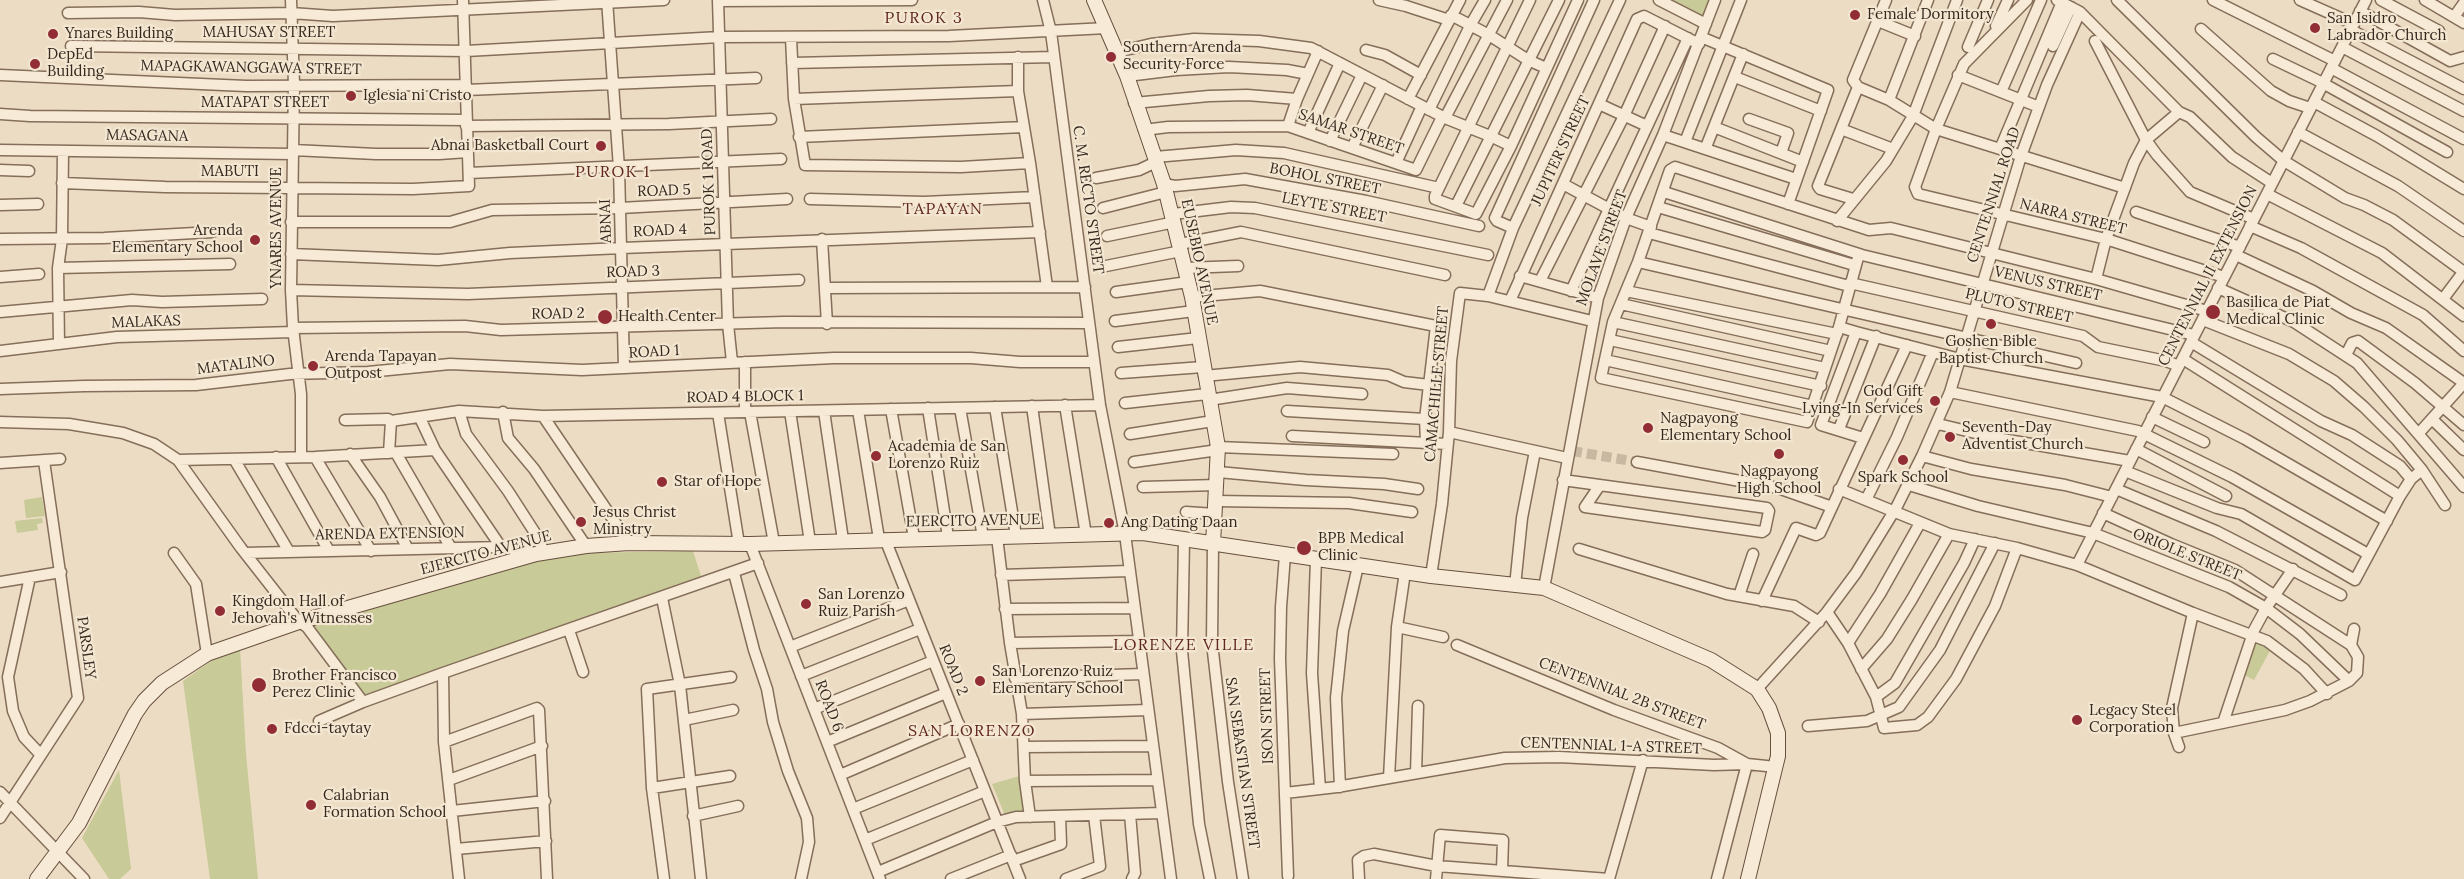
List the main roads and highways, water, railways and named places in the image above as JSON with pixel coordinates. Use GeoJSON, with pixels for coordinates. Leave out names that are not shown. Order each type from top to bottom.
{"type":"FeatureCollection","features":[{"type":"Feature","properties":{"kind":"main road","name":"EUSEBIO AVENUE"},"geometry":{"type":"LineString","coordinates":[[1094,0],[1117,52],[1165,188],[1193,304],[1218,447],[1213,544]]}},
{"type":"Feature","properties":{"kind":"main road","name":"EJERCITO AVENUE"},"geometry":{"type":"LineString","coordinates":[[37,879],[80,823],[144,700],[162,683],[207,654],[299,622],[540,553],[586,546],[629,543],[810,543],[843,540],[1143,533],[1405,573],[1544,588],[1711,660],[1757,689],[1769,708],[1778,733],[1779,747],[1776,766],[1748,879]]}},
{"type":"Feature","properties":{"kind":"tunnel"},"geometry":{"type":"LineString","coordinates":[[1572,451],[1637,462]]}},
{"type":"Feature","properties":{"kind":"place","name":"Female Dormitory"},"geometry":{"type":"Point","coordinates":[1855,15]}},
{"type":"Feature","properties":{"kind":"place","name":"San Isidro Labrador Church"},"geometry":{"type":"Point","coordinates":[2315,28]}},
{"type":"Feature","properties":{"kind":"place","name":"Ynares Building"},"geometry":{"type":"Point","coordinates":[53,34]}},
{"type":"Feature","properties":{"kind":"place","name":"Southern Arenda Security Force"},"geometry":{"type":"Point","coordinates":[1111,57]}},
{"type":"Feature","properties":{"kind":"place","name":"DepEd Building"},"geometry":{"type":"Point","coordinates":[35,64]}},
{"type":"Feature","properties":{"kind":"place","name":"Iglesia ni Cristo"},"geometry":{"type":"Point","coordinates":[351,96]}},
{"type":"Feature","properties":{"kind":"place","name":"Abnai Basketball Court"},"geometry":{"type":"Point","coordinates":[601,146]}},
{"type":"Feature","properties":{"kind":"place","name":"Arenda Elementary School"},"geometry":{"type":"Point","coordinates":[255,240]}},
{"type":"Feature","properties":{"kind":"place","name":"Basilica de Piat Medical Clinic"},"geometry":{"type":"Point","coordinates":[2213,312]}},
{"type":"Feature","properties":{"kind":"place","name":"Health Center"},"geometry":{"type":"Point","coordinates":[605,317]}},
{"type":"Feature","properties":{"kind":"place","name":"Goshen Bible Baptist Church"},"geometry":{"type":"Point","coordinates":[1991,324]}},
{"type":"Feature","properties":{"kind":"place","name":"Arenda Tapayan Outpost"},"geometry":{"type":"Point","coordinates":[313,366]}},
{"type":"Feature","properties":{"kind":"place","name":"God Gift Lying-In Services"},"geometry":{"type":"Point","coordinates":[1935,401]}},
{"type":"Feature","properties":{"kind":"place","name":"Nagpayong Elementary School"},"geometry":{"type":"Point","coordinates":[1648,428]}},
{"type":"Feature","properties":{"kind":"place","name":"Seventh-Day Adventist Church"},"geometry":{"type":"Point","coordinates":[1950,437]}},
{"type":"Feature","properties":{"kind":"place","name":"Nagpayong High School"},"geometry":{"type":"Point","coordinates":[1779,454]}},
{"type":"Feature","properties":{"kind":"place","name":"Academia de San Lorenzo Ruiz"},"geometry":{"type":"Point","coordinates":[876,456]}},
{"type":"Feature","properties":{"kind":"place","name":"Spark School"},"geometry":{"type":"Point","coordinates":[1903,460]}},
{"type":"Feature","properties":{"kind":"place","name":"Star of Hope"},"geometry":{"type":"Point","coordinates":[662,482]}},
{"type":"Feature","properties":{"kind":"place","name":"Jesus Christ Ministry"},"geometry":{"type":"Point","coordinates":[581,522]}},
{"type":"Feature","properties":{"kind":"place","name":"Ang Dating Daan"},"geometry":{"type":"Point","coordinates":[1109,523]}},
{"type":"Feature","properties":{"kind":"place","name":"BPB Medical Clinic"},"geometry":{"type":"Point","coordinates":[1304,548]}},
{"type":"Feature","properties":{"kind":"place","name":"San Lorenzo Ruiz Parish"},"geometry":{"type":"Point","coordinates":[806,604]}},
{"type":"Feature","properties":{"kind":"place","name":"Kingdom Hall of Jehovah's Witnesses"},"geometry":{"type":"Point","coordinates":[220,611]}},
{"type":"Feature","properties":{"kind":"place","name":"San Lorenzo Ruiz Elementary School"},"geometry":{"type":"Point","coordinates":[980,681]}},
{"type":"Feature","properties":{"kind":"place","name":"Brother Francisco Perez Clinic"},"geometry":{"type":"Point","coordinates":[259,685]}},
{"type":"Feature","properties":{"kind":"place","name":"Legacy Steel Corporation"},"geometry":{"type":"Point","coordinates":[2077,720]}},
{"type":"Feature","properties":{"kind":"place","name":"Fdcci-taytay"},"geometry":{"type":"Point","coordinates":[272,729]}},
{"type":"Feature","properties":{"kind":"place","name":"Calabrian Formation School"},"geometry":{"type":"Point","coordinates":[311,805]}},
{"type":"Feature","properties":{"kind":"district","name":"PUROK 3"},"geometry":{"type":"Point","coordinates":[924,18]}},
{"type":"Feature","properties":{"kind":"district","name":"PUROK 1"},"geometry":{"type":"Point","coordinates":[613,172]}},
{"type":"Feature","properties":{"kind":"district","name":"TAPAYAN"},"geometry":{"type":"Point","coordinates":[943,209]}},
{"type":"Feature","properties":{"kind":"district","name":"LORENZE VILLE"},"geometry":{"type":"Point","coordinates":[1184,645]}},
{"type":"Feature","properties":{"kind":"district","name":"SAN LORENZO"},"geometry":{"type":"Point","coordinates":[972,731]}}]}
